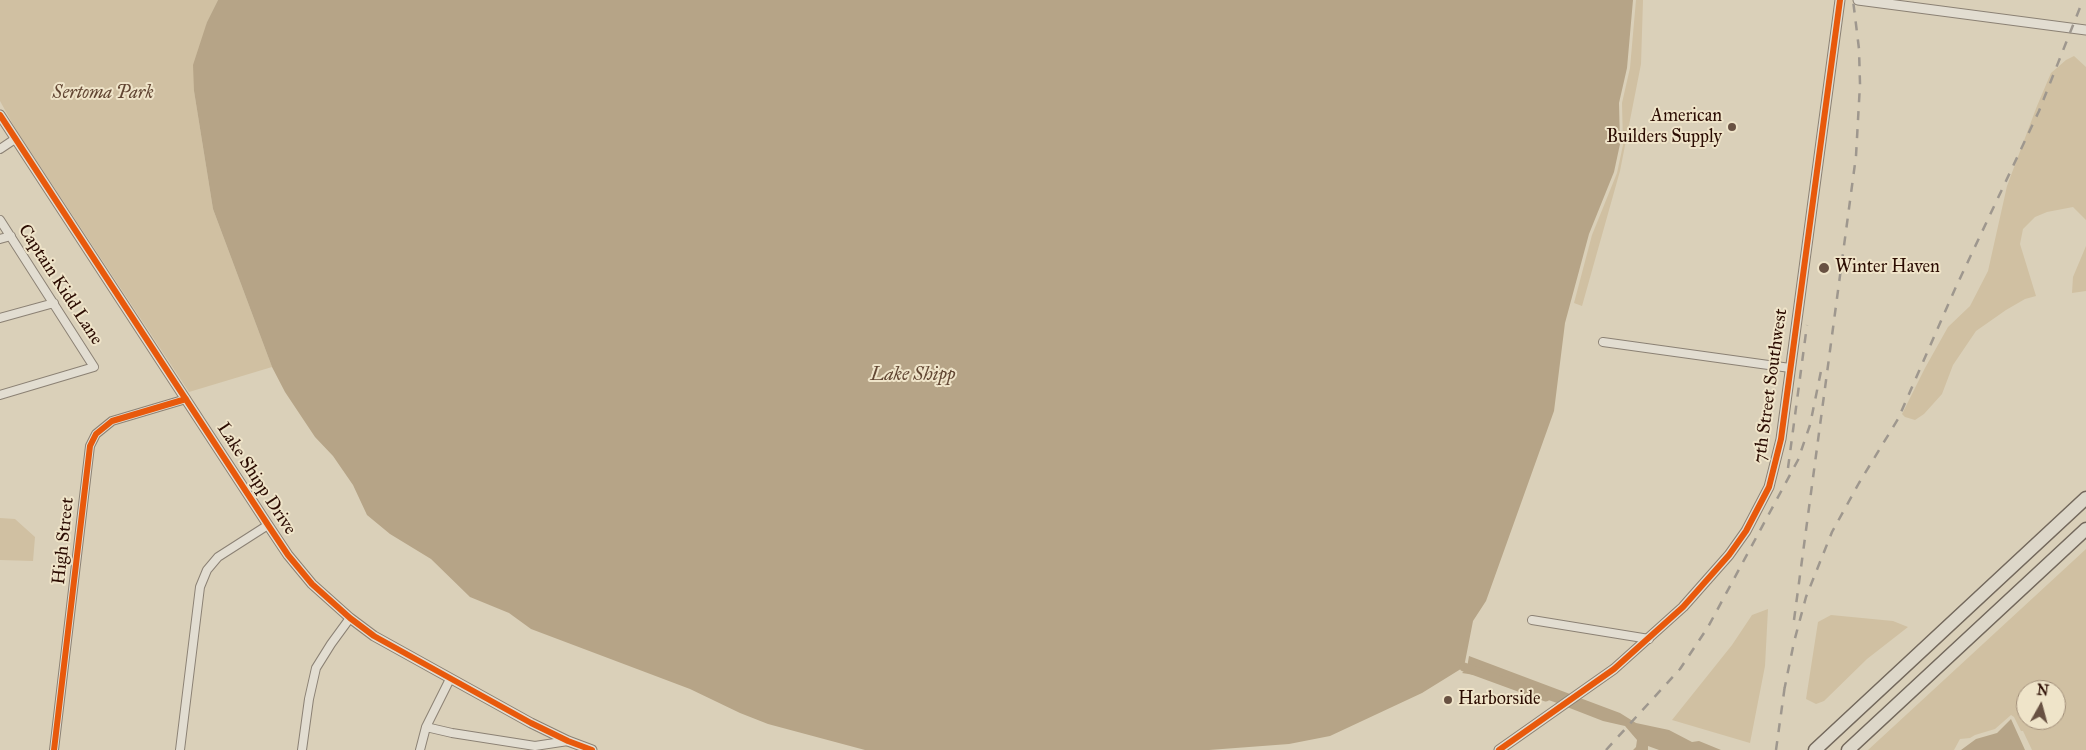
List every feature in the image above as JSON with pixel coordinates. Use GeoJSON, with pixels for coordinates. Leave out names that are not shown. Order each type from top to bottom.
{"type":"FeatureCollection","features":[{"type":"Feature","properties":{"kind":"highway"},"geometry":{"type":"LineString","coordinates":[[1815,750],[2086,498]]}},
{"type":"Feature","properties":{"kind":"highway"},"geometry":{"type":"LineString","coordinates":[[1848,750],[2086,529]]}},
{"type":"Feature","properties":{"kind":"street","name":"7th Street Southwest"},"geometry":{"type":"LineString","coordinates":[[1500,750],[1591,686],[1649,639],[1694,595],[1724,562],[1757,513],[1769,487],[1778,457],[1840,0]]}},
{"type":"Feature","properties":{"kind":"street"},"geometry":{"type":"LineString","coordinates":[[1858,0],[2086,30]]}},
{"type":"Feature","properties":{"kind":"street","name":"Lake Shipp Drive"},"geometry":{"type":"LineString","coordinates":[[0,115],[268,525],[288,555],[312,584],[350,618],[374,636],[450,679],[568,741],[592,750]]}},
{"type":"Feature","properties":{"kind":"street"},"geometry":{"type":"LineString","coordinates":[[0,149],[15,139]]}},
{"type":"Feature","properties":{"kind":"street","name":"Captain Kidd Lane"},"geometry":{"type":"LineString","coordinates":[[0,220],[94,367],[0,395]]}},
{"type":"Feature","properties":{"kind":"street"},"geometry":{"type":"LineString","coordinates":[[0,239],[11,236]]}},
{"type":"Feature","properties":{"kind":"street"},"geometry":{"type":"LineString","coordinates":[[0,318],[54,303]]}},
{"type":"Feature","properties":{"kind":"street"},"geometry":{"type":"LineString","coordinates":[[1603,342],[1790,368]]}},
{"type":"Feature","properties":{"kind":"street","name":"High Street"},"geometry":{"type":"LineString","coordinates":[[54,750],[90,446],[96,434],[112,421],[186,399]]}},
{"type":"Feature","properties":{"kind":"street"},"geometry":{"type":"LineString","coordinates":[[180,750],[200,587],[207,570],[218,557],[268,525]]}},
{"type":"Feature","properties":{"kind":"street"},"geometry":{"type":"LineString","coordinates":[[302,750],[309,699],[316,668],[323,655],[350,618]]}},
{"type":"Feature","properties":{"kind":"street"},"geometry":{"type":"LineString","coordinates":[[1532,620],[1649,639]]}},
{"type":"Feature","properties":{"kind":"street"},"geometry":{"type":"LineString","coordinates":[[420,750],[426,727],[450,679]]}},
{"type":"Feature","properties":{"kind":"street"},"geometry":{"type":"LineString","coordinates":[[426,727],[534,746],[568,741]]}},
{"type":"Feature","properties":{"kind":"green space","name":"Sertoma Park"},"geometry":{"type":"Polygon","coordinates":[[[0,0],[218,0],[207,22],[194,91],[213,209],[272,367],[189,392],[15,128],[0,101],[0,0]]]}},
{"type":"Feature","properties":{"kind":"green space"},"geometry":{"type":"Polygon","coordinates":[[[1636,0],[1643,0],[1641,64],[1620,171],[1582,306],[1574,303],[1592,235],[1617,173],[1623,145],[1622,103],[1630,68],[1636,0]]]}},
{"type":"Feature","properties":{"kind":"green space"},"geometry":{"type":"Polygon","coordinates":[[[2074,56],[2086,67],[2086,220],[2073,207],[2047,212],[2035,217],[2023,229],[2020,244],[2036,296],[2025,299],[2006,310],[1976,331],[1953,365],[1942,394],[1924,414],[1915,420],[1905,417],[1902,414],[1948,327],[1970,306],[1988,271],[2007,186],[2051,73],[2066,60],[2074,56]]]}},
{"type":"Feature","properties":{"kind":"green space"},"geometry":{"type":"Polygon","coordinates":[[[2086,246],[2086,291],[2072,293],[2073,277],[2086,246]]]}},
{"type":"Feature","properties":{"kind":"green space"},"geometry":{"type":"Polygon","coordinates":[[[0,518],[15,519],[35,537],[33,561],[0,560],[0,518]]]}},
{"type":"Feature","properties":{"kind":"green space"},"geometry":{"type":"Polygon","coordinates":[[[2086,549],[2086,750],[2032,750],[2023,731],[2020,730],[2066,730],[2066,680],[2016,680],[2016,721],[2011,715],[1995,729],[1970,738],[1960,739],[1954,750],[1868,750],[2086,549]]]}},
{"type":"Feature","properties":{"kind":"green space"},"geometry":{"type":"Polygon","coordinates":[[[1768,609],[1765,666],[1750,743],[1672,720],[1732,645],[1752,615],[1768,609]]]}},
{"type":"Feature","properties":{"kind":"green space"},"geometry":{"type":"Polygon","coordinates":[[[1831,615],[1893,621],[1908,627],[1867,659],[1824,701],[1816,704],[1806,699],[1818,622],[1831,615]]]}},
{"type":"Feature","properties":{"kind":"water","name":"Lake Shipp"},"geometry":{"type":"Polygon","coordinates":[[[218,0],[1633,0],[1627,68],[1619,103],[1620,144],[1614,172],[1589,234],[1565,323],[1554,411],[1486,601],[1473,621],[1464,667],[1422,693],[1330,736],[1289,744],[1209,750],[865,750],[768,724],[690,689],[531,629],[509,613],[470,597],[431,559],[390,534],[367,515],[353,485],[333,456],[315,437],[285,392],[272,367],[213,209],[194,91],[193,65],[207,22],[218,0]]]}},
{"type":"Feature","properties":{"kind":"water"},"geometry":{"type":"Polygon","coordinates":[[[1469,656],[1570,694],[1557,703],[1540,697],[1532,690],[1493,678],[1462,673],[1467,668],[1469,656]]]}},
{"type":"Feature","properties":{"kind":"water"},"geometry":{"type":"Polygon","coordinates":[[[1580,698],[1620,713],[1636,723],[1669,730],[1692,742],[1699,741],[1721,750],[1659,750],[1648,746],[1648,750],[1633,750],[1636,747],[1637,740],[1625,726],[1603,721],[1567,707],[1580,698]]]}},
{"type":"Feature","properties":{"kind":"water"},"geometry":{"type":"Polygon","coordinates":[[[2011,719],[2025,750],[1961,750],[1976,739],[1997,733],[2011,719]]]}},
{"type":"Feature","properties":{"kind":"waterway"},"geometry":{"type":"LineString","coordinates":[[1464,667],[1546,697]]}},
{"type":"Feature","properties":{"kind":"railway"},"geometry":{"type":"LineString","coordinates":[[1794,620],[1856,156],[1860,84],[1859,49],[1853,0]]}},
{"type":"Feature","properties":{"kind":"railway"},"geometry":{"type":"LineString","coordinates":[[1784,691],[1806,597],[1832,532],[1898,419],[1955,289],[2039,111],[2083,0]]}},
{"type":"Feature","properties":{"kind":"railway"},"geometry":{"type":"LineString","coordinates":[[1788,468],[1807,325]]}},
{"type":"Feature","properties":{"kind":"railway"},"geometry":{"type":"LineString","coordinates":[[1606,750],[1680,669],[1708,627],[1798,460],[1810,425],[1821,371]]}},
{"type":"Feature","properties":{"kind":"railway"},"geometry":{"type":"LineString","coordinates":[[1776,750],[1785,685]]}},
{"type":"Feature","properties":{"kind":"cycle path"},"geometry":{"type":"LineString","coordinates":[[1499,750],[1614,669],[1683,607],[1729,555],[1746,531],[1769,487],[1781,439],[1840,0]]}},
{"type":"Feature","properties":{"kind":"cycle path"},"geometry":{"type":"LineString","coordinates":[[0,115],[268,525],[288,555],[312,584],[350,618],[374,636],[531,723],[592,750]]}},
{"type":"Feature","properties":{"kind":"cycle path"},"geometry":{"type":"LineString","coordinates":[[54,750],[90,446],[96,434],[112,421],[186,399]]}},
{"type":"Feature","properties":{"kind":"place","name":"American Builders Supply"},"geometry":{"type":"Point","coordinates":[1732,127]}},
{"type":"Feature","properties":{"kind":"place","name":"Winter Haven"},"geometry":{"type":"Point","coordinates":[1824,268]}},
{"type":"Feature","properties":{"kind":"place","name":"Harborside"},"geometry":{"type":"Point","coordinates":[1448,700]}}]}
